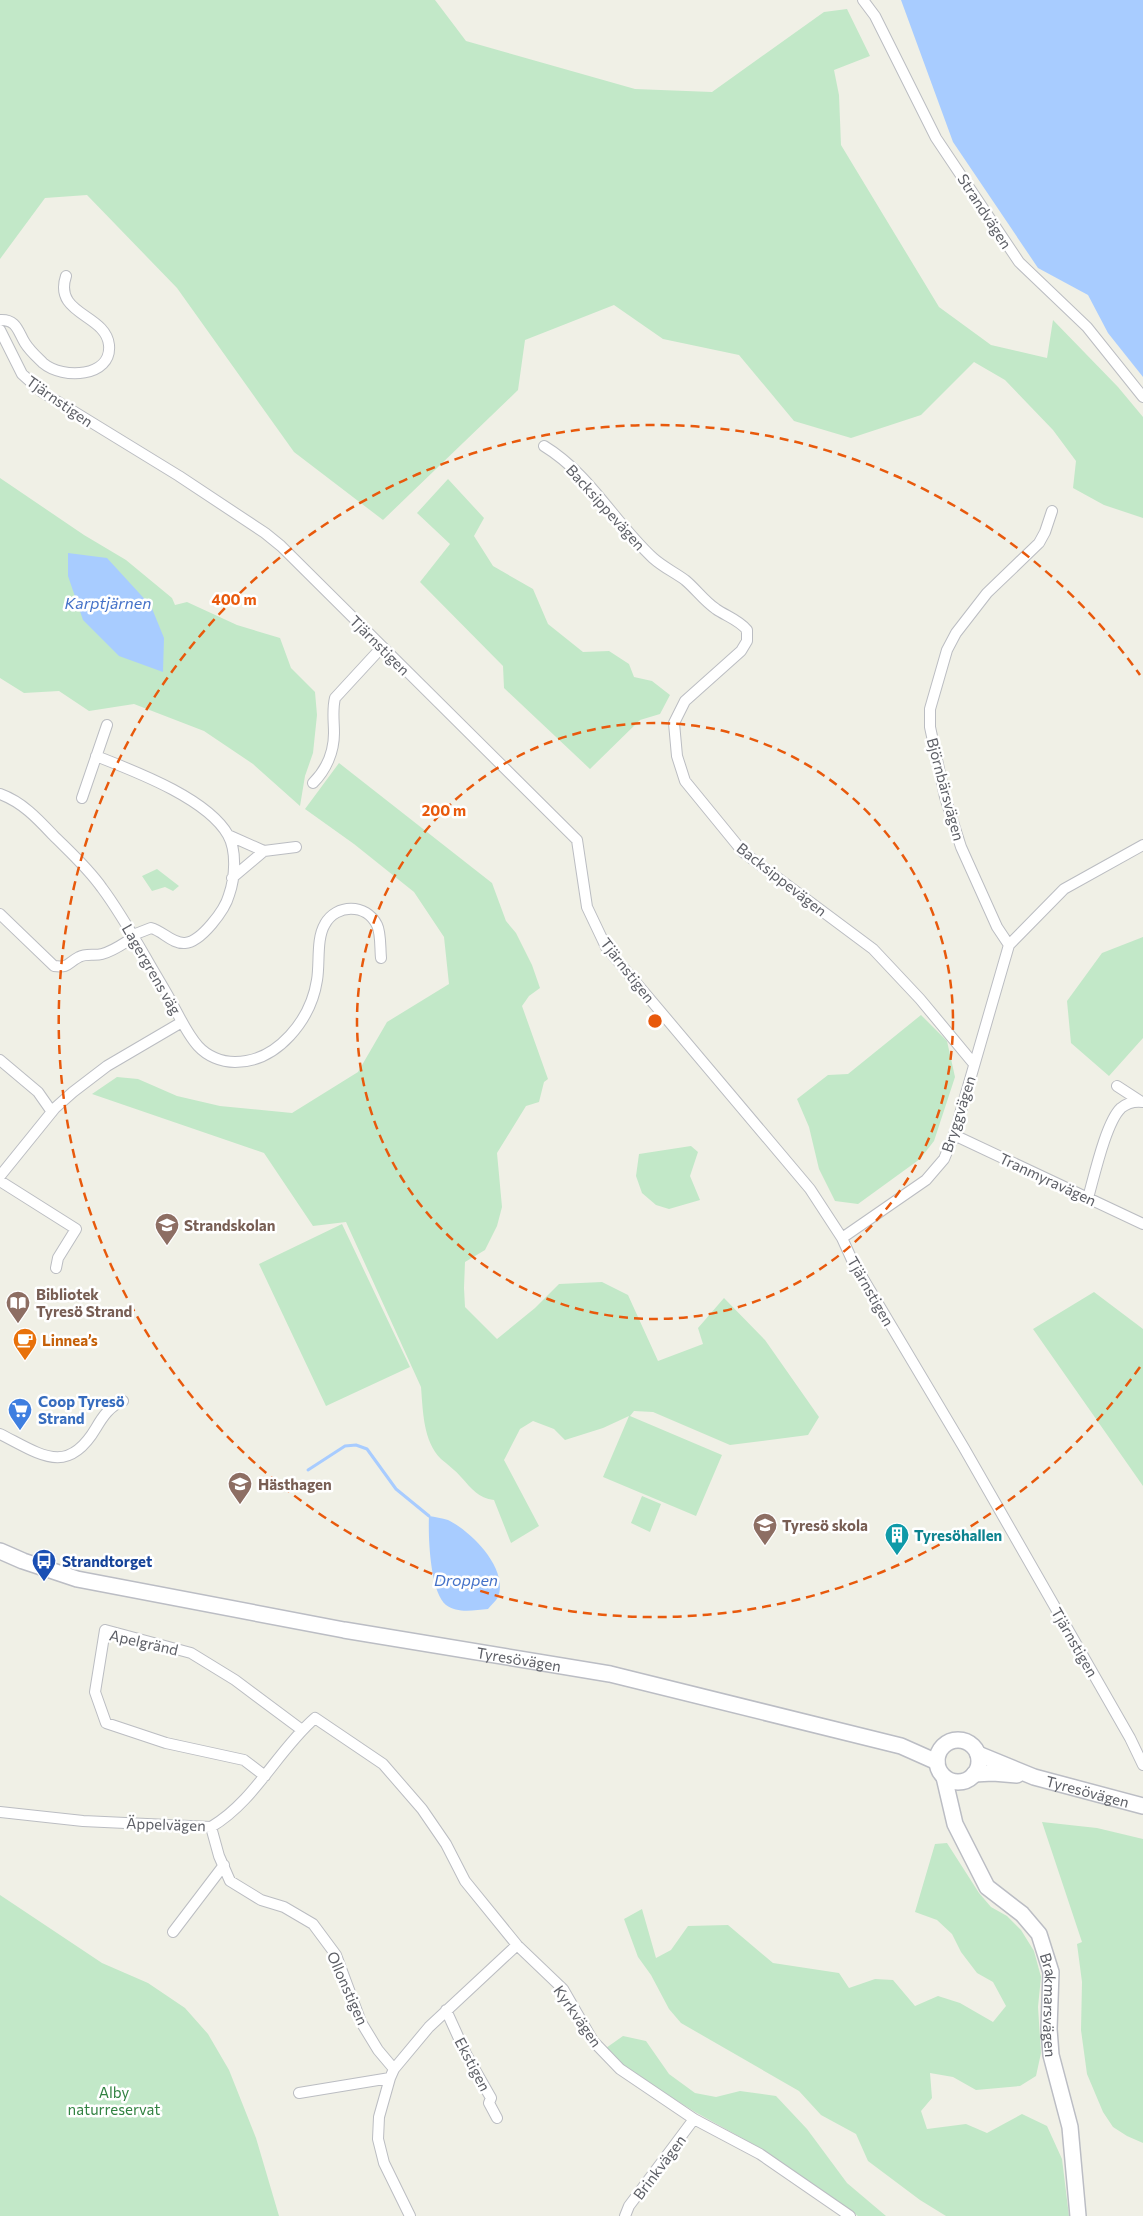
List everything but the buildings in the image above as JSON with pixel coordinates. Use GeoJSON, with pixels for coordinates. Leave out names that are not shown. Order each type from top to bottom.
{"type":"FeatureCollection","features":[{"type":"Feature","properties":{"kind":"main road","name":"Tyresövägen"},"geometry":{"type":"LineString","coordinates":[[0,1544],[133,1590]]}},
{"type":"Feature","properties":{"kind":"main road","name":"Tyresövägen"},"geometry":{"type":"LineString","coordinates":[[0,1551],[77,1579],[344,1630],[610,1674],[901,1746],[937,1762]]}},
{"type":"Feature","properties":{"kind":"main road","name":"Tyresövägen"},"geometry":{"type":"LineString","coordinates":[[901,1746],[943,1746],[952,1740],[963,1740],[970,1743],[978,1754],[1034,1777],[1143,1806]]}},
{"type":"Feature","properties":{"kind":"main road"},"geometry":{"type":"LineString","coordinates":[[943,1746],[937,1756],[937,1762],[944,1776]]}},
{"type":"Feature","properties":{"kind":"main road"},"geometry":{"type":"LineString","coordinates":[[955,1824],[959,1798],[963,1786],[978,1766],[978,1754]]}},
{"type":"Feature","properties":{"kind":"main road","name":"Tyresövägen"},"geometry":{"type":"LineString","coordinates":[[944,1776],[955,1782],[993,1773],[1034,1777]]}},
{"type":"Feature","properties":{"kind":"main road","name":"Brakmarsvägen"},"geometry":{"type":"LineString","coordinates":[[944,1776],[955,1824],[987,1887],[1022,1914],[1039,1934],[1048,1962],[1051,1972],[1048,2029],[1051,2055],[1070,2127],[1078,2216]]}},
{"type":"Feature","properties":{"kind":"street","name":"Strandvägen"},"geometry":{"type":"LineString","coordinates":[[863,0],[875,16],[936,138],[1018,262],[1087,327],[1143,397]]}},
{"type":"Feature","properties":{"kind":"street"},"geometry":{"type":"LineString","coordinates":[[0,320],[16,324],[25,344],[48,367],[60,373],[88,372],[97,367],[108,352],[106,337],[100,328],[66,300],[63,288],[66,276]]}},
{"type":"Feature","properties":{"kind":"street","name":"Tjärnstigen"},"geometry":{"type":"LineString","coordinates":[[0,330],[19,370],[27,380],[42,392],[162,466],[274,540],[576,840],[587,907],[606,947],[810,1189],[842,1238],[852,1260],[964,1448],[1130,1738],[1143,1766]]}},
{"type":"Feature","properties":{"kind":"street","name":"Backsippevägen"},"geometry":{"type":"LineString","coordinates":[[544,446],[562,458],[584,479],[634,539],[656,560],[684,579],[715,608],[741,624],[747,630],[747,641],[741,651],[685,701],[674,723],[677,756],[685,781],[744,852],[873,950],[920,999],[974,1064]]}},
{"type":"Feature","properties":{"kind":"street","name":"Björnbärsvägen"},"geometry":{"type":"LineString","coordinates":[[1009,945],[997,927],[960,847],[941,779],[930,727],[930,710],[947,650],[956,633],[987,593],[1039,542],[1052,511]]}},
{"type":"Feature","properties":{"kind":"street"},"geometry":{"type":"LineString","coordinates":[[313,783],[323,773],[332,749],[335,698],[382,647]]}},
{"type":"Feature","properties":{"kind":"street"},"geometry":{"type":"LineString","coordinates":[[82,798],[107,725]]}},
{"type":"Feature","properties":{"kind":"street"},"geometry":{"type":"LineString","coordinates":[[0,914],[54,966],[63,967],[69,966],[79,957],[107,952],[151,928],[177,942],[191,942],[201,936],[229,896],[233,853],[228,835],[217,821],[199,806],[170,788],[139,772],[96,756]]}},
{"type":"Feature","properties":{"kind":"street","name":"Lagergrens väg"},"geometry":{"type":"LineString","coordinates":[[0,794],[21,803],[82,864],[102,887],[134,936],[182,1022],[107,1066],[73,1092],[52,1112],[0,1176]]}},
{"type":"Feature","properties":{"kind":"street"},"geometry":{"type":"LineString","coordinates":[[228,835],[264,851],[296,847]]}},
{"type":"Feature","properties":{"kind":"street"},"geometry":{"type":"LineString","coordinates":[[1009,945],[1064,889],[1143,845]]}},
{"type":"Feature","properties":{"kind":"street"},"geometry":{"type":"LineString","coordinates":[[232,878],[264,851]]}},
{"type":"Feature","properties":{"kind":"street"},"geometry":{"type":"LineString","coordinates":[[182,1022],[197,1045],[215,1058],[225,1061],[248,1061],[280,1044],[297,1028],[308,1011],[317,980],[323,927],[329,917],[339,911],[350,908],[364,911],[372,918],[378,926],[382,958]]}},
{"type":"Feature","properties":{"kind":"street","name":"Bryggvägen"},"geometry":{"type":"LineString","coordinates":[[842,1238],[926,1180],[944,1158],[954,1135],[1009,945]]}},
{"type":"Feature","properties":{"kind":"street"},"geometry":{"type":"LineString","coordinates":[[0,1060],[38,1092],[52,1112]]}},
{"type":"Feature","properties":{"kind":"street"},"geometry":{"type":"LineString","coordinates":[[1117,1086],[1142,1101]]}},
{"type":"Feature","properties":{"kind":"street"},"geometry":{"type":"LineString","coordinates":[[1088,1198],[1106,1138],[1115,1117],[1120,1109],[1130,1102],[1142,1101]]}},
{"type":"Feature","properties":{"kind":"street","name":"Tranmyravägen"},"geometry":{"type":"LineString","coordinates":[[954,1135],[1143,1224]]}},
{"type":"Feature","properties":{"kind":"street"},"geometry":{"type":"LineString","coordinates":[[0,1181],[76,1229],[58,1258],[56,1268]]}},
{"type":"Feature","properties":{"kind":"street"},"geometry":{"type":"LineString","coordinates":[[0,1434],[52,1458],[68,1456],[83,1448],[104,1415],[116,1404],[123,1401]]}},
{"type":"Feature","properties":{"kind":"street","name":"Apelgränd"},"geometry":{"type":"LineString","coordinates":[[265,1776],[244,1760],[166,1743],[106,1723],[95,1692],[105,1630],[191,1653],[235,1680],[302,1730]]}},
{"type":"Feature","properties":{"kind":"street","name":"Äppelvägen"},"geometry":{"type":"LineString","coordinates":[[0,1812],[82,1821],[211,1827],[224,1819],[265,1776],[302,1730],[315,1718]]}},
{"type":"Feature","properties":{"kind":"street","name":"Kyrkvägen"},"geometry":{"type":"LineString","coordinates":[[315,1718],[383,1764],[422,1809],[446,1844],[465,1881],[517,1945],[563,1990],[593,2041],[620,2069],[694,2119],[760,2154],[850,2216]]}},
{"type":"Feature","properties":{"kind":"street","name":"Ollonstigen"},"geometry":{"type":"LineString","coordinates":[[211,1827],[230,1881],[262,1900],[284,1907],[313,1924],[336,1955],[361,2022],[392,2074]]}},
{"type":"Feature","properties":{"kind":"street"},"geometry":{"type":"LineString","coordinates":[[173,1932],[224,1865]]}},
{"type":"Feature","properties":{"kind":"street"},"geometry":{"type":"LineString","coordinates":[[410,2216],[384,2162],[378,2140],[379,2117],[392,2074],[446,2010],[517,1945]]}},
{"type":"Feature","properties":{"kind":"street","name":"Ekstigen"},"geometry":{"type":"LineString","coordinates":[[446,2010],[466,2054],[491,2098],[489,2103],[496,2118]]}},
{"type":"Feature","properties":{"kind":"street"},"geometry":{"type":"LineString","coordinates":[[299,2093],[392,2074]]}},
{"type":"Feature","properties":{"kind":"street","name":"Brinkvägen"},"geometry":{"type":"LineString","coordinates":[[625,2216],[630,2206],[694,2119]]}},
{"type":"Feature","properties":{"kind":"green space"},"geometry":{"type":"Polygon","coordinates":[[[0,0],[435,0],[466,41],[635,89],[712,92],[824,12],[847,9],[870,56],[834,70],[839,95],[841,145],[939,307],[991,345],[1047,358],[1053,320],[1118,387],[1143,417],[1143,518],[1104,505],[1073,488],[1076,461],[1053,430],[1005,380],[974,362],[921,415],[851,438],[794,421],[739,355],[663,339],[614,305],[525,340],[518,390],[383,520],[294,452],[177,288],[87,195],[45,198],[0,259],[0,0]]]}},
{"type":"Feature","properties":{"kind":"green space"},"geometry":{"type":"Polygon","coordinates":[[[0,478],[84,535],[126,560],[172,598],[175,605],[187,602],[237,625],[280,638],[291,668],[315,692],[317,715],[313,753],[305,776],[300,806],[253,764],[204,731],[134,704],[89,711],[59,691],[24,693],[0,678],[0,478]]]}},
{"type":"Feature","properties":{"kind":"green space"},"geometry":{"type":"Polygon","coordinates":[[[448,479],[484,518],[474,536],[493,566],[533,589],[548,624],[583,652],[609,651],[629,664],[634,677],[652,681],[670,695],[660,714],[640,720],[590,769],[504,688],[503,666],[420,582],[450,544],[417,513],[448,479]]]}},
{"type":"Feature","properties":{"kind":"green space"},"geometry":{"type":"Polygon","coordinates":[[[339,763],[492,883],[506,921],[516,933],[532,965],[540,988],[529,996],[522,1006],[548,1079],[544,1082],[539,1102],[526,1106],[497,1153],[502,1207],[497,1226],[485,1250],[465,1262],[465,1307],[497,1339],[535,1308],[559,1284],[602,1282],[628,1295],[658,1361],[703,1344],[698,1328],[724,1298],[765,1340],[819,1417],[808,1435],[730,1445],[653,1412],[634,1411],[630,1416],[722,1455],[696,1516],[603,1477],[629,1416],[603,1428],[565,1440],[554,1429],[533,1421],[520,1429],[504,1460],[539,1526],[511,1543],[494,1500],[488,1499],[476,1492],[435,1452],[427,1435],[421,1387],[346,1222],[313,1226],[264,1153],[92,1094],[117,1077],[138,1079],[177,1096],[220,1106],[292,1113],[358,1072],[387,1022],[449,984],[444,937],[414,892],[354,844],[305,809],[339,763]]]}},
{"type":"Feature","properties":{"kind":"green space"},"geometry":{"type":"Polygon","coordinates":[[[157,869],[179,886],[173,891],[165,887],[152,891],[142,876],[157,869]]]}},
{"type":"Feature","properties":{"kind":"green space"},"geometry":{"type":"Polygon","coordinates":[[[1143,937],[1143,1038],[1109,1076],[1071,1043],[1067,1001],[1102,953],[1143,937]]]}},
{"type":"Feature","properties":{"kind":"green space"},"geometry":{"type":"Polygon","coordinates":[[[921,1015],[947,1041],[955,1077],[934,1141],[920,1159],[858,1204],[835,1201],[819,1169],[809,1127],[797,1099],[828,1075],[848,1074],[921,1015]]]}},
{"type":"Feature","properties":{"kind":"green space"},"geometry":{"type":"Polygon","coordinates":[[[691,1146],[698,1152],[690,1176],[700,1200],[669,1209],[656,1205],[642,1193],[636,1176],[639,1154],[691,1146]]]}},
{"type":"Feature","properties":{"kind":"green space"},"geometry":{"type":"Polygon","coordinates":[[[342,1224],[410,1367],[326,1406],[259,1264],[342,1224]]]}},
{"type":"Feature","properties":{"kind":"green space"},"geometry":{"type":"Polygon","coordinates":[[[1094,1292],[1143,1329],[1143,1486],[1033,1329],[1094,1292]]]}},
{"type":"Feature","properties":{"kind":"green space"},"geometry":{"type":"Polygon","coordinates":[[[642,1496],[661,1504],[650,1532],[631,1523],[642,1496]]]}},
{"type":"Feature","properties":{"kind":"green space"},"geometry":{"type":"Polygon","coordinates":[[[1042,1822],[1097,1828],[1143,1839],[1143,2143],[1113,2127],[1103,2112],[1087,2074],[1081,2030],[1082,1982],[1077,1944],[1082,1942],[1042,1822]]]}},
{"type":"Feature","properties":{"kind":"green space"},"geometry":{"type":"Polygon","coordinates":[[[947,1843],[979,1893],[991,1907],[1007,1916],[1021,1930],[1034,1951],[1041,1977],[1038,2007],[1041,2053],[1036,2076],[1020,2086],[976,2090],[953,2077],[930,2073],[932,2098],[921,2111],[927,2129],[966,2124],[987,2133],[1022,2114],[1047,2126],[1062,2159],[1069,2216],[946,2216],[920,2200],[868,2161],[856,2134],[821,2115],[799,2091],[681,2023],[669,2009],[651,1975],[638,1957],[624,1919],[642,1909],[656,1958],[671,1950],[688,1926],[728,1925],[773,1963],[839,1973],[849,1988],[875,1979],[893,1980],[915,2006],[938,1996],[960,2003],[993,2022],[1006,2006],[993,1982],[977,1973],[961,1952],[952,1934],[937,1920],[915,1912],[935,1844],[947,1843]]]}},
{"type":"Feature","properties":{"kind":"green space","name":"Alby naturreservat"},"geometry":{"type":"Polygon","coordinates":[[[0,1895],[102,1963],[148,1983],[185,2008],[208,2034],[229,2070],[256,2138],[279,2216],[0,2216],[0,1895]]]}},
{"type":"Feature","properties":{"kind":"green space"},"geometry":{"type":"Polygon","coordinates":[[[623,2036],[646,2041],[669,2074],[695,2093],[716,2097],[740,2091],[776,2096],[807,2129],[847,2183],[886,2216],[858,2216],[760,2148],[695,2112],[625,2068],[606,2048],[623,2036]]]}},
{"type":"Feature","properties":{"kind":"water"},"geometry":{"type":"Polygon","coordinates":[[[901,0],[1143,0],[1143,377],[1108,333],[1088,295],[1038,268],[953,142],[901,0]]]}},
{"type":"Feature","properties":{"kind":"water","name":"Karptjärnen"},"geometry":{"type":"Polygon","coordinates":[[[68,553],[107,558],[151,606],[164,638],[163,672],[119,656],[83,620],[68,576],[68,553]]]}},
{"type":"Feature","properties":{"kind":"water","name":"Droppen"},"geometry":{"type":"Polygon","coordinates":[[[429,1516],[448,1520],[457,1525],[477,1542],[493,1563],[500,1586],[498,1597],[488,1609],[456,1610],[446,1605],[441,1598],[436,1588],[431,1563],[429,1516]]]}},
{"type":"Feature","properties":{"kind":"waterway"},"geometry":{"type":"LineString","coordinates":[[308,1470],[345,1446],[356,1445],[367,1449],[396,1489],[429,1516]]}},
{"type":"Feature","properties":{"kind":"place","name":"Strandskolan"},"geometry":{"type":"Point","coordinates":[167,1246]}},
{"type":"Feature","properties":{"kind":"place","name":"Bibliotek Tyresö Strand"},"geometry":{"type":"Point","coordinates":[18,1324]}},
{"type":"Feature","properties":{"kind":"place","name":"Linnea’s"},"geometry":{"type":"Point","coordinates":[25,1361]}},
{"type":"Feature","properties":{"kind":"place","name":"Coop Tyresö Strand"},"geometry":{"type":"Point","coordinates":[20,1431]}},
{"type":"Feature","properties":{"kind":"place","name":"Hästhagen"},"geometry":{"type":"Point","coordinates":[240,1505]}},
{"type":"Feature","properties":{"kind":"place","name":"Tyresö skola"},"geometry":{"type":"Point","coordinates":[765,1546]}},
{"type":"Feature","properties":{"kind":"place","name":"Tyresöhallen"},"geometry":{"type":"Point","coordinates":[897,1556]}},
{"type":"Feature","properties":{"kind":"place","name":"Strandtorget"},"geometry":{"type":"Point","coordinates":[44,1582]}}]}
